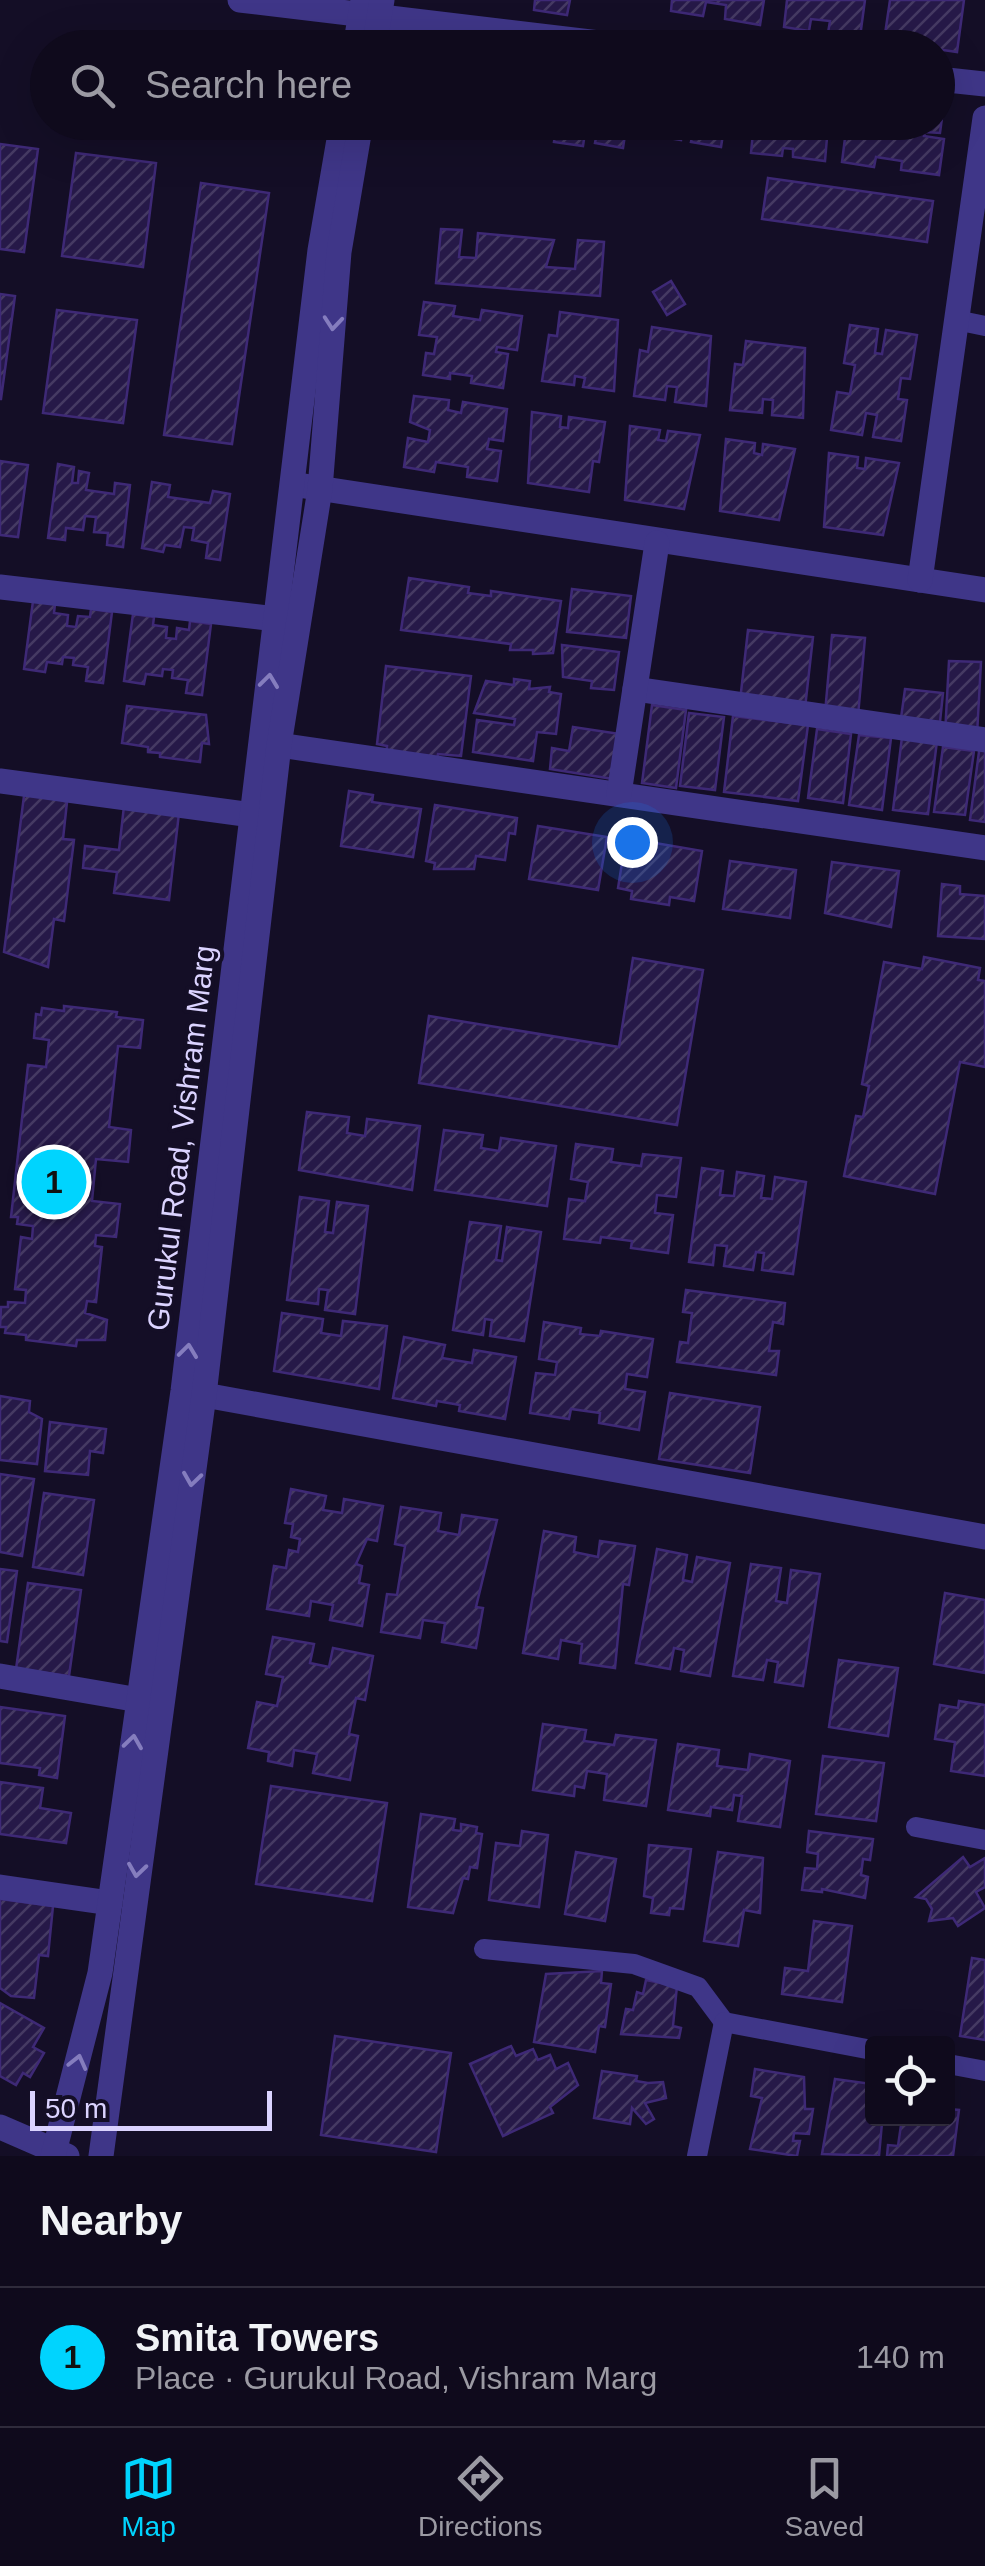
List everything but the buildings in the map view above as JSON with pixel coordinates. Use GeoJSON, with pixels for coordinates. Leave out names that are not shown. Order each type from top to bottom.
{"type":"FeatureCollection","features":[{"type":"Feature","properties":{"kind":"street"},"geometry":{"type":"LineString","coordinates":[[240,0],[371,9],[517,30]]}},
{"type":"Feature","properties":{"kind":"street"},"geometry":{"type":"LineString","coordinates":[[955,80],[985,84]]}},
{"type":"Feature","properties":{"kind":"street"},"geometry":{"type":"LineString","coordinates":[[920,580],[984,132]]}},
{"type":"Feature","properties":{"kind":"street","name":"Gurukul Road, Vishram Marg"},"geometry":{"type":"LineString","coordinates":[[58,2154],[100,1973],[139,1700],[193,1393],[276,619],[307,486],[320,250],[339,140]]}},
{"type":"Feature","properties":{"kind":"street","name":"Gurukul Road, Vishram Marg"},"geometry":{"type":"LineString","coordinates":[[101,2156],[193,1393],[280,745],[307,486],[358,140]]}},
{"type":"Feature","properties":{"kind":"street"},"geometry":{"type":"LineString","coordinates":[[307,486],[657,543],[985,590]]}},
{"type":"Feature","properties":{"kind":"street"},"geometry":{"type":"LineString","coordinates":[[619,794],[657,543]]}},
{"type":"Feature","properties":{"kind":"street"},"geometry":{"type":"LineString","coordinates":[[0,588],[276,619]]}},
{"type":"Feature","properties":{"kind":"street"},"geometry":{"type":"LineString","coordinates":[[634,689],[985,740]]}},
{"type":"Feature","properties":{"kind":"street"},"geometry":{"type":"LineString","coordinates":[[280,745],[985,848]]}},
{"type":"Feature","properties":{"kind":"street"},"geometry":{"type":"LineString","coordinates":[[0,781],[252,815]]}},
{"type":"Feature","properties":{"kind":"street"},"geometry":{"type":"LineString","coordinates":[[193,1393],[985,1536]]}},
{"type":"Feature","properties":{"kind":"street"},"geometry":{"type":"LineString","coordinates":[[0,1676],[139,1700]]}},
{"type":"Feature","properties":{"kind":"street"},"geometry":{"type":"LineString","coordinates":[[0,1887],[110,1903]]}},
{"type":"Feature","properties":{"kind":"street"},"geometry":{"type":"LineString","coordinates":[[0,2127],[58,2154]]}},
{"type":"Feature","properties":{"kind":"lane"},"geometry":{"type":"LineString","coordinates":[[956,320],[985,326]]}},
{"type":"Feature","properties":{"kind":"lane"},"geometry":{"type":"LineString","coordinates":[[916,1827],[985,1840]]}},
{"type":"Feature","properties":{"kind":"lane"},"geometry":{"type":"LineString","coordinates":[[484,1949],[634,1964],[698,1987],[724,2022],[865,2049]]}},
{"type":"Feature","properties":{"kind":"lane"},"geometry":{"type":"LineString","coordinates":[[697,2156],[724,2022]]}},
{"type":"Feature","properties":{"kind":"lane"},"geometry":{"type":"LineString","coordinates":[[955,2065],[985,2071]]}},
{"type":"Feature","properties":{"kind":"place","name":"Smita Towers"},"geometry":{"type":"Point","coordinates":[54,1182]}}]}
